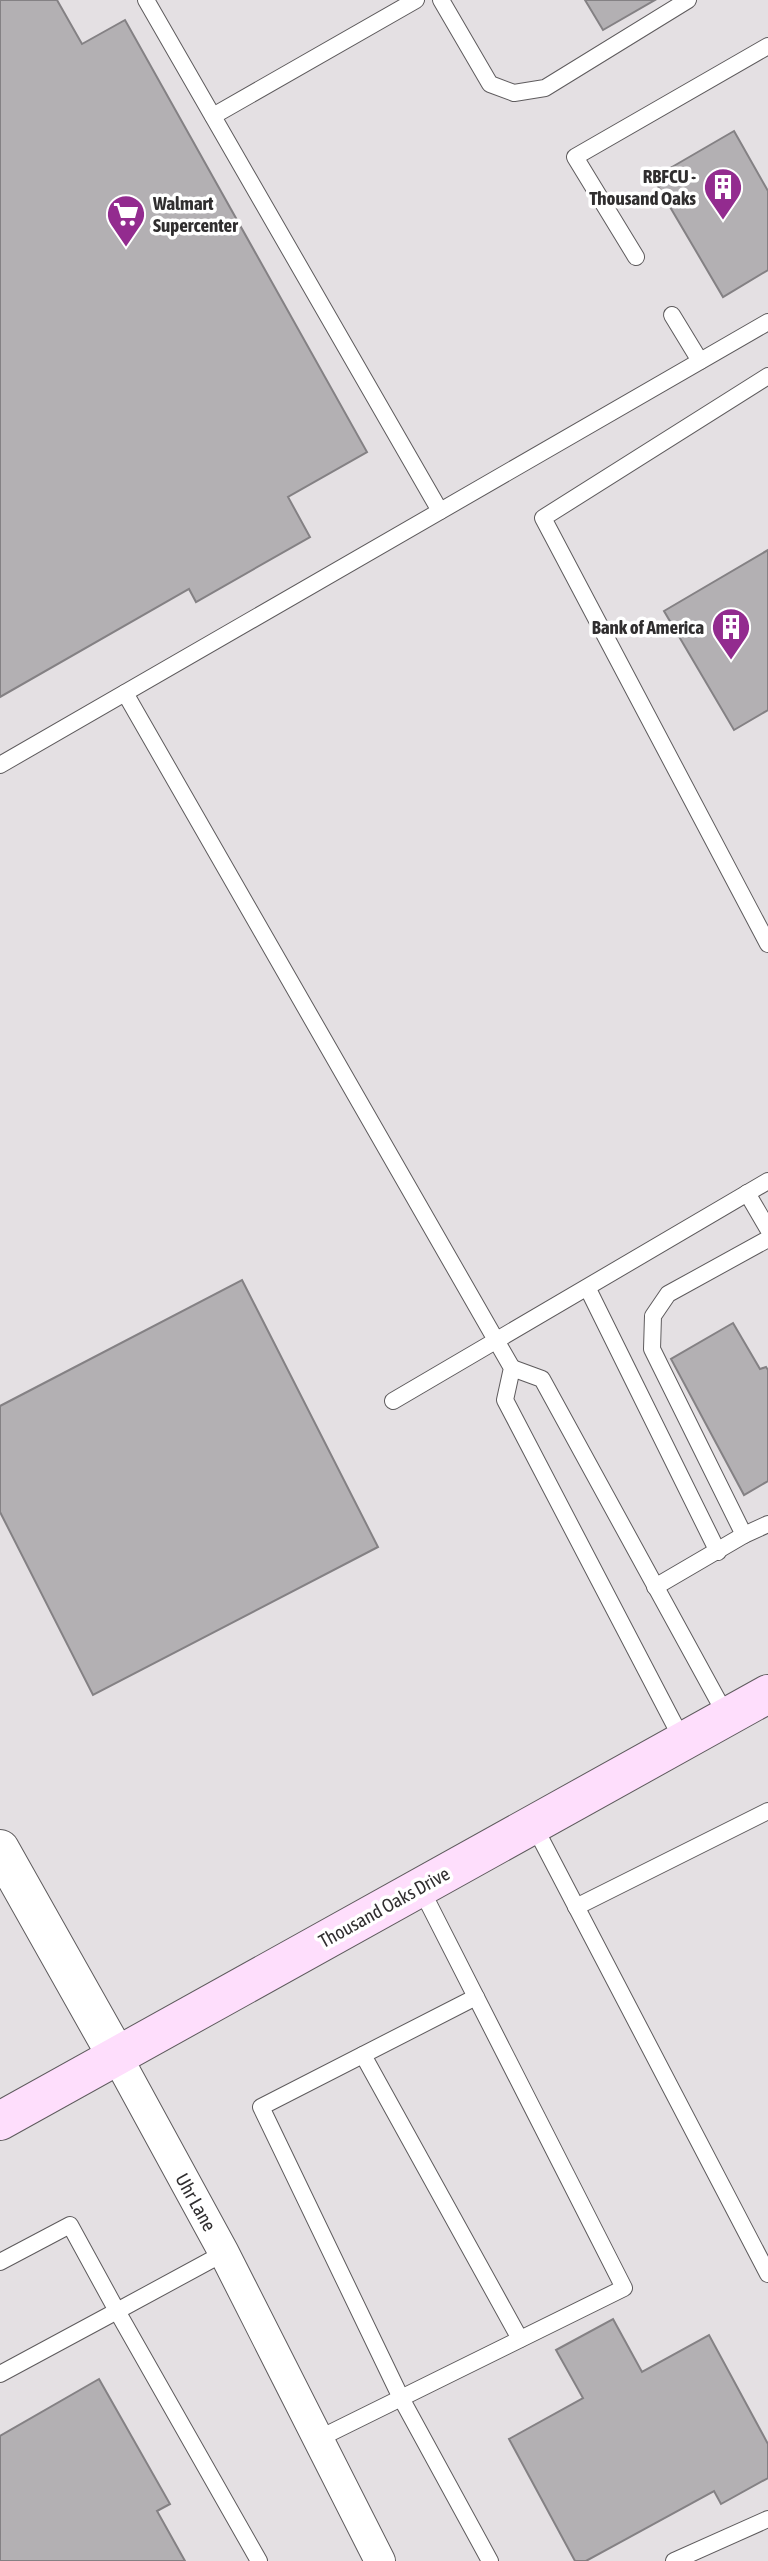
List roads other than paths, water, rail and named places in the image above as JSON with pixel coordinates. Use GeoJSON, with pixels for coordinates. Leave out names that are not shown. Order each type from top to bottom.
{"type":"FeatureCollection","features":[{"type":"Feature","properties":{"kind":"main road","name":"Thousand Oaks Drive"},"geometry":{"type":"LineString","coordinates":[[0,2121],[768,1694]]}},
{"type":"Feature","properties":{"kind":"street","name":"Uhr Lane"},"geometry":{"type":"LineString","coordinates":[[2,1859],[116,2055],[224,2253],[380,2561]]}},
{"type":"Feature","properties":{"kind":"lane"},"geometry":{"type":"LineString","coordinates":[[146,0],[440,511]]}},
{"type":"Feature","properties":{"kind":"lane"},"geometry":{"type":"LineString","coordinates":[[213,116],[416,0]]}},
{"type":"Feature","properties":{"kind":"lane"},"geometry":{"type":"LineString","coordinates":[[441,0],[490,84],[514,93],[545,88],[688,0]]}},
{"type":"Feature","properties":{"kind":"lane"},"geometry":{"type":"LineString","coordinates":[[636,257],[575,157],[768,46]]}},
{"type":"Feature","properties":{"kind":"lane"},"geometry":{"type":"LineString","coordinates":[[672,315],[700,361]]}},
{"type":"Feature","properties":{"kind":"lane"},"geometry":{"type":"LineString","coordinates":[[0,765],[768,322]]}},
{"type":"Feature","properties":{"kind":"lane"},"geometry":{"type":"LineString","coordinates":[[768,376],[543,518],[768,944]]}},
{"type":"Feature","properties":{"kind":"lane"},"geometry":{"type":"LineString","coordinates":[[125,693],[512,1368],[542,1379],[727,1717]]}},
{"type":"Feature","properties":{"kind":"lane"},"geometry":{"type":"LineString","coordinates":[[394,1401],[768,1181]]}},
{"type":"Feature","properties":{"kind":"lane"},"geometry":{"type":"LineString","coordinates":[[747,1193],[768,1229]]}},
{"type":"Feature","properties":{"kind":"lane"},"geometry":{"type":"LineString","coordinates":[[744,1535],[652,1349],[653,1316],[668,1294],[768,1239]]}},
{"type":"Feature","properties":{"kind":"lane"},"geometry":{"type":"LineString","coordinates":[[588,1289],[718,1552]]}},
{"type":"Feature","properties":{"kind":"lane"},"geometry":{"type":"LineString","coordinates":[[512,1368],[505,1400],[683,1741]]}},
{"type":"Feature","properties":{"kind":"lane"},"geometry":{"type":"LineString","coordinates":[[655,1587],[768,1524]]}},
{"type":"Feature","properties":{"kind":"lane"},"geometry":{"type":"LineString","coordinates":[[576,1907],[768,1811]]}},
{"type":"Feature","properties":{"kind":"lane"},"geometry":{"type":"LineString","coordinates":[[533,1824],[768,2274]]}},
{"type":"Feature","properties":{"kind":"lane"},"geometry":{"type":"LineString","coordinates":[[318,2439],[624,2288],[419,1887]]}},
{"type":"Feature","properties":{"kind":"lane"},"geometry":{"type":"LineString","coordinates":[[476,1997],[261,2107],[401,2398],[490,2561]]}},
{"type":"Feature","properties":{"kind":"lane"},"geometry":{"type":"LineString","coordinates":[[363,2055],[520,2339]]}},
{"type":"Feature","properties":{"kind":"lane"},"geometry":{"type":"LineString","coordinates":[[0,2262],[70,2225],[260,2561]]}},
{"type":"Feature","properties":{"kind":"lane"},"geometry":{"type":"LineString","coordinates":[[0,2374],[224,2253]]}},
{"type":"Feature","properties":{"kind":"lane"},"geometry":{"type":"LineString","coordinates":[[674,2561],[768,2519]]}},
{"type":"Feature","properties":{"kind":"place","name":"RBFCU - Thousand Oaks"},"geometry":{"type":"Point","coordinates":[723,221]}},
{"type":"Feature","properties":{"kind":"place","name":"Walmart Supercenter"},"geometry":{"type":"Point","coordinates":[126,248]}},
{"type":"Feature","properties":{"kind":"place","name":"Bank of America"},"geometry":{"type":"Point","coordinates":[731,661]}}]}
